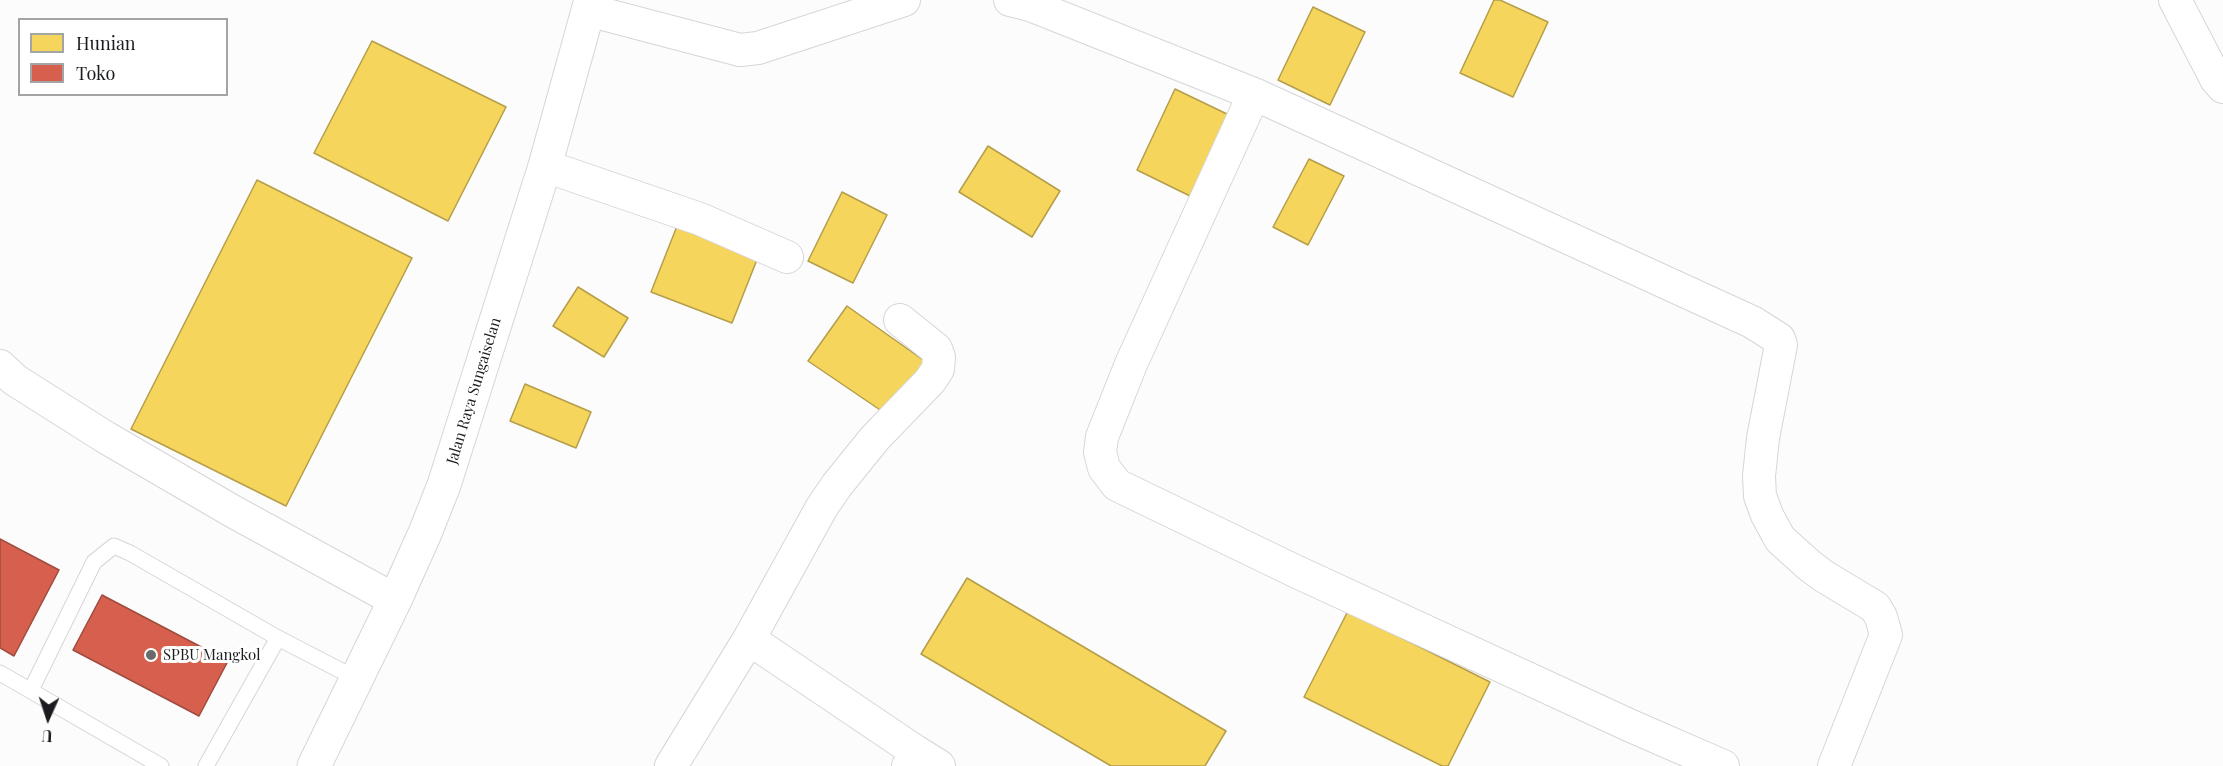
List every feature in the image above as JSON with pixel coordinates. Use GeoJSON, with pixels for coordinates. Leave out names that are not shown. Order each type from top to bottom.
{"type":"FeatureCollection","features":[{"type":"Feature","properties":{"kind":"main road","name":"Jalan Raya Sungaiselan"},"geometry":{"type":"LineString","coordinates":[[314,766],[395,600],[444,485],[545,165],[589,5]]}},
{"type":"Feature","properties":{"kind":"street"},"geometry":{"type":"LineString","coordinates":[[589,5],[740,50],[758,48],[904,0]]}},
{"type":"Feature","properties":{"kind":"street"},"geometry":{"type":"LineString","coordinates":[[1010,0],[1030,5],[1254,94],[1752,322],[1779,339],[1781,345],[1763,438],[1759,476],[1760,496],[1767,515],[1780,538],[1825,578],[1875,608],[1881,617],[1886,635],[1834,766]]}},
{"type":"Feature","properties":{"kind":"street"},"geometry":{"type":"LineString","coordinates":[[2175,0],[2216,79],[2223,87]]}},
{"type":"Feature","properties":{"kind":"street"},"geometry":{"type":"LineString","coordinates":[[1254,94],[1131,364],[1106,426],[1100,452],[1104,468],[1117,485],[1295,571],[1723,766]]}},
{"type":"Feature","properties":{"kind":"street"},"geometry":{"type":"LineString","coordinates":[[545,165],[700,219],[787,257]]}},
{"type":"Feature","properties":{"kind":"street"},"geometry":{"type":"LineString","coordinates":[[671,766],[749,639],[822,507],[875,438],[930,381],[938,369],[939,357],[936,349],[900,320]]}},
{"type":"Feature","properties":{"kind":"street"},"geometry":{"type":"LineString","coordinates":[[5,378],[234,512],[395,600]]}},
{"type":"Feature","properties":{"kind":"street"},"geometry":{"type":"LineString","coordinates":[[749,639],[921,761]]}},
{"type":"Feature","properties":{"kind":"lane"},"geometry":{"type":"LineString","coordinates":[[31,690],[94,562],[114,546],[278,638],[357,679]]}},
{"type":"Feature","properties":{"kind":"lane"},"geometry":{"type":"LineString","coordinates":[[206,766],[278,638]]}},
{"type":"Feature","properties":{"kind":"lane"},"geometry":{"type":"LineString","coordinates":[[0,673],[161,766]]}},
{"type":"Feature","properties":{"kind":"building: Hunian"},"geometry":{"type":"Polygon","coordinates":[[[1494,0],[1500,0],[1548,22],[1513,97],[1460,73],[1494,0]]]}},
{"type":"Feature","properties":{"kind":"building: Hunian"},"geometry":{"type":"Polygon","coordinates":[[[1313,7],[1365,32],[1330,105],[1278,80],[1313,7]]]}},
{"type":"Feature","properties":{"kind":"building: Hunian"},"geometry":{"type":"Polygon","coordinates":[[[372,41],[506,107],[448,221],[314,153],[372,41]]]}},
{"type":"Feature","properties":{"kind":"building: Hunian"},"geometry":{"type":"Polygon","coordinates":[[[1175,89],[1229,115],[1190,196],[1137,170],[1175,89]]]}},
{"type":"Feature","properties":{"kind":"building: Hunian"},"geometry":{"type":"Polygon","coordinates":[[[988,146],[1060,191],[1032,237],[959,192],[988,146]]]}},
{"type":"Feature","properties":{"kind":"building: Hunian"},"geometry":{"type":"Polygon","coordinates":[[[1309,159],[1344,176],[1308,245],[1273,227],[1309,159]]]}},
{"type":"Feature","properties":{"kind":"building: Hunian"},"geometry":{"type":"Polygon","coordinates":[[[257,180],[412,258],[286,506],[131,429],[257,180]]]}},
{"type":"Feature","properties":{"kind":"building: Hunian"},"geometry":{"type":"Polygon","coordinates":[[[842,192],[887,215],[853,283],[808,261],[842,192]]]}},
{"type":"Feature","properties":{"kind":"building: Hunian"},"geometry":{"type":"Polygon","coordinates":[[[679,221],[760,252],[732,323],[651,292],[679,221]]]}},
{"type":"Feature","properties":{"kind":"building: Hunian"},"geometry":{"type":"Polygon","coordinates":[[[578,287],[628,318],[604,357],[553,326],[578,287]]]}},
{"type":"Feature","properties":{"kind":"building: Hunian"},"geometry":{"type":"Polygon","coordinates":[[[847,306],[926,362],[889,416],[808,361],[847,306]]]}},
{"type":"Feature","properties":{"kind":"building: Hunian"},"geometry":{"type":"Polygon","coordinates":[[[525,384],[591,412],[576,448],[510,421],[525,384]]]}},
{"type":"Feature","properties":{"kind":"building: Hunian"},"geometry":{"type":"Polygon","coordinates":[[[967,578],[1226,731],[1205,766],[1111,766],[921,654],[967,578]]]}},
{"type":"Feature","properties":{"kind":"building: Hunian"},"geometry":{"type":"Polygon","coordinates":[[[1348,611],[1490,682],[1448,766],[1442,766],[1304,697],[1348,611]]]}},
{"type":"Feature","properties":{"kind":"building: Toko"},"geometry":{"type":"Polygon","coordinates":[[[0,539],[59,570],[14,656],[0,648],[0,539]]]}},
{"type":"Feature","properties":{"kind":"building: Toko","name":"SPBU Mangkol"},"geometry":{"type":"Polygon","coordinates":[[[102,595],[228,661],[199,716],[73,650],[102,595]]]}},
{"type":"Feature","properties":{"kind":"place","name":"SPBU Mangkol"},"geometry":{"type":"Point","coordinates":[151,655]}}]}
